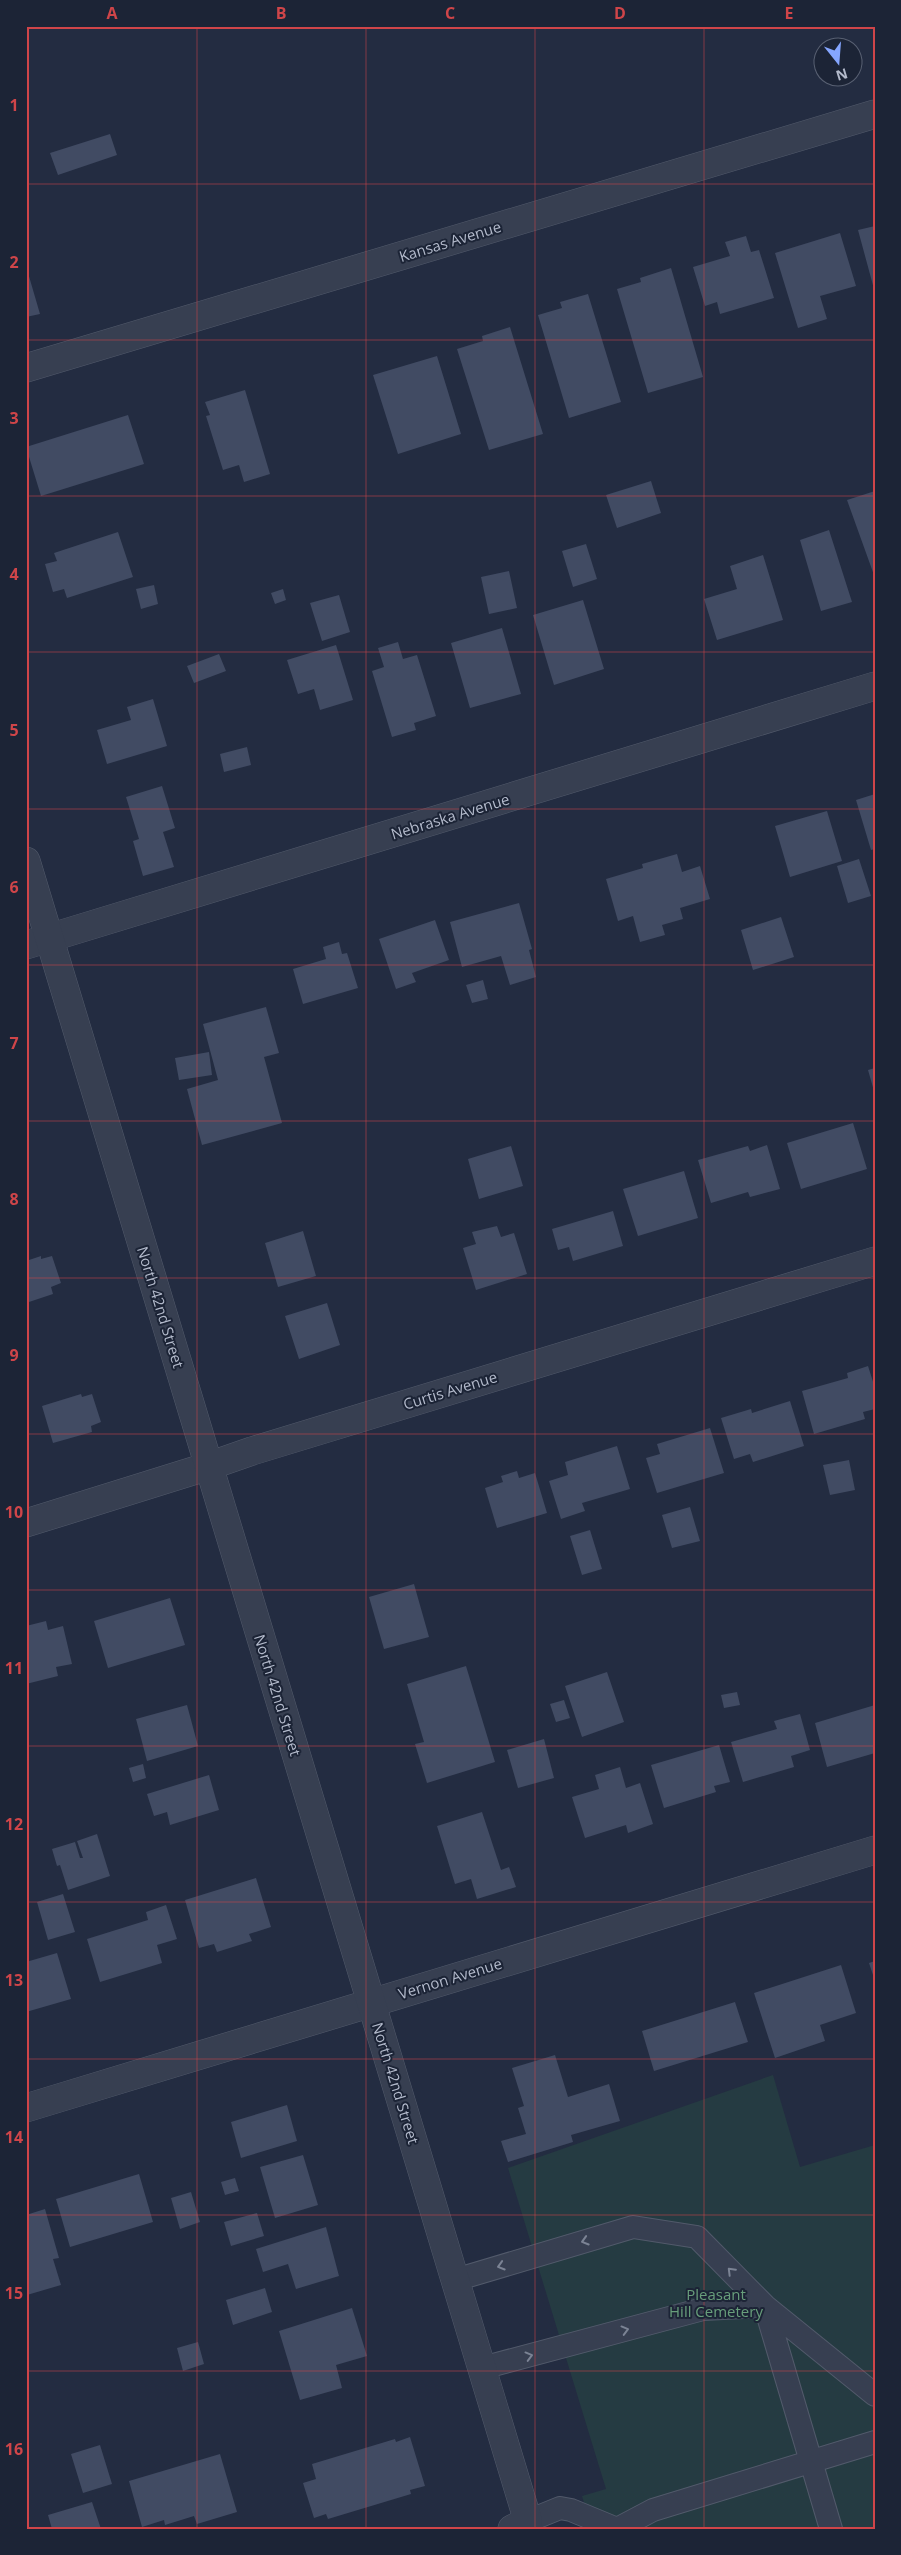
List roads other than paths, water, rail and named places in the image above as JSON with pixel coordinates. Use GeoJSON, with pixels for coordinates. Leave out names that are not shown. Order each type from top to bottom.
{"type":"FeatureCollection","features":[{"type":"Feature","properties":{"kind":"street","name":"Kansas Avenue"},"geometry":{"type":"LineString","coordinates":[[26,368],[875,114]]}},
{"type":"Feature","properties":{"kind":"street","name":"Nebraska Avenue"},"geometry":{"type":"LineString","coordinates":[[38,942],[875,686]]}},
{"type":"Feature","properties":{"kind":"street","name":"North 42nd Street"},"geometry":{"type":"LineString","coordinates":[[26,861],[38,942],[209,1466],[482,2368],[523,2526]]}},
{"type":"Feature","properties":{"kind":"street","name":"Curtis Avenue"},"geometry":{"type":"LineString","coordinates":[[26,1523],[252,1451],[875,1261]]}},
{"type":"Feature","properties":{"kind":"street","name":"Vernon Avenue"},"geometry":{"type":"LineString","coordinates":[[26,2108],[875,1850]]}},
{"type":"Feature","properties":{"kind":"lane"},"geometry":{"type":"LineString","coordinates":[[455,2280],[633,2227],[697,2237],[765,2306],[875,2395]]}},
{"type":"Feature","properties":{"kind":"lane"},"geometry":{"type":"LineString","coordinates":[[482,2368],[703,2309],[765,2306]]}},
{"type":"Feature","properties":{"kind":"lane"},"geometry":{"type":"LineString","coordinates":[[765,2306],[831,2529]]}},
{"type":"Feature","properties":{"kind":"lane"},"geometry":{"type":"LineString","coordinates":[[523,2526],[560,2508],[572,2510],[617,2529],[653,2510],[875,2442]]}},
{"type":"Feature","properties":{"kind":"park label","name":"Pleasant Hill Cemetery"},"geometry":{"type":"Point","coordinates":[716,2302]}}]}
